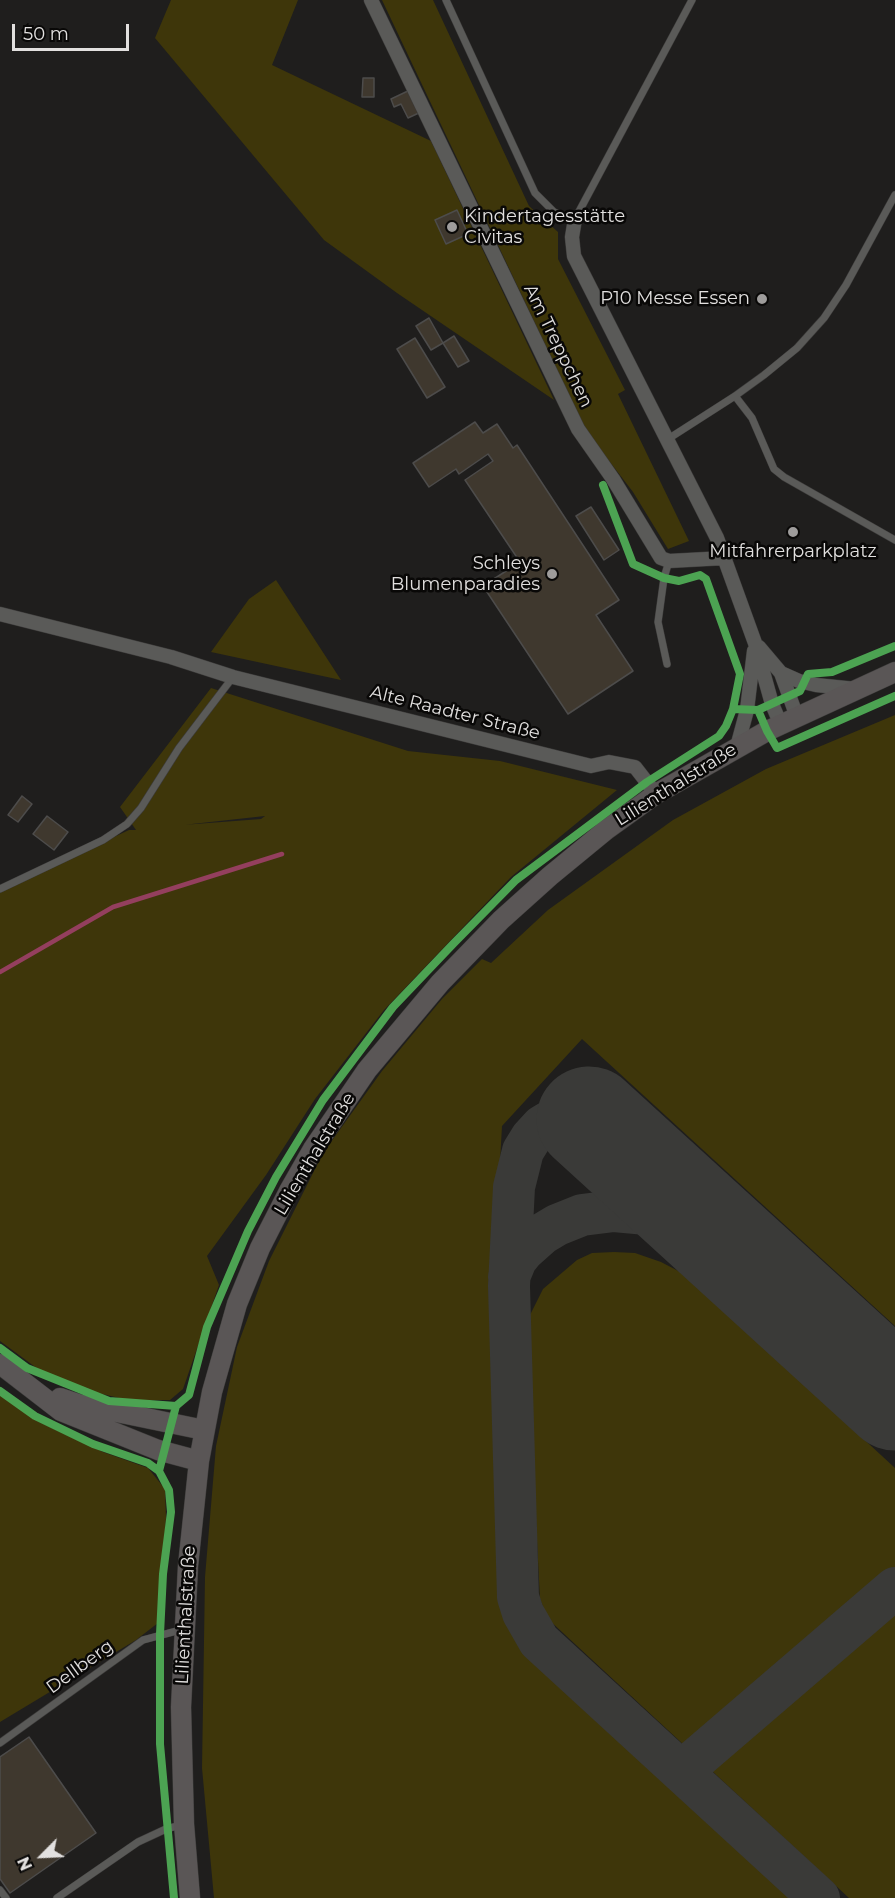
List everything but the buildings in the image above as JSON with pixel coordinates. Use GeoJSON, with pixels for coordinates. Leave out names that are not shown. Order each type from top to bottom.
{"type":"FeatureCollection","features":[{"type":"Feature","properties":{"kind":"main road","name":"Lilienthalstraße"},"geometry":{"type":"LineString","coordinates":[[190,1898],[184,1824],[181,1707],[184,1629],[199,1461],[204,1430],[237,1304],[260,1248],[313,1149],[367,1070],[440,983],[501,920],[606,830],[656,794],[737,747],[895,672]]}},
{"type":"Feature","properties":{"kind":"main road"},"geometry":{"type":"LineString","coordinates":[[0,1364],[61,1411],[158,1450],[199,1461]]}},
{"type":"Feature","properties":{"kind":"main road"},"geometry":{"type":"LineString","coordinates":[[36,1391],[78,1404],[204,1430]]}},
{"type":"Feature","properties":{"kind":"street","name":"Am Treppchen"},"geometry":{"type":"LineString","coordinates":[[371,0],[578,429],[613,479],[661,558],[669,561]]}},
{"type":"Feature","properties":{"kind":"street"},"geometry":{"type":"LineString","coordinates":[[575,219],[572,237],[574,256],[692,486],[725,558],[755,643],[772,704],[789,721]]}},
{"type":"Feature","properties":{"kind":"street"},"geometry":{"type":"LineString","coordinates":[[669,561],[725,558]]}},
{"type":"Feature","properties":{"kind":"street","name":"Alte Raadter Straße"},"geometry":{"type":"LineString","coordinates":[[0,614],[171,657],[233,677],[591,766],[609,762],[635,767],[656,794]]}},
{"type":"Feature","properties":{"kind":"street"},"geometry":{"type":"LineString","coordinates":[[755,643],[781,673],[804,683],[856,689]]}},
{"type":"Feature","properties":{"kind":"street"},"geometry":{"type":"LineString","coordinates":[[737,747],[747,710],[755,643]]}},
{"type":"Feature","properties":{"kind":"street"},"geometry":{"type":"LineString","coordinates":[[781,673],[789,721]]}},
{"type":"Feature","properties":{"kind":"lane"},"geometry":{"type":"LineString","coordinates":[[446,0],[535,193],[554,212],[575,219],[692,0]]}},
{"type":"Feature","properties":{"kind":"lane"},"geometry":{"type":"LineString","coordinates":[[668,439],[735,396],[798,348],[824,318],[846,285],[895,195]]}},
{"type":"Feature","properties":{"kind":"lane"},"geometry":{"type":"LineString","coordinates":[[735,396],[752,418],[774,469],[784,477],[895,540]]}},
{"type":"Feature","properties":{"kind":"lane"},"geometry":{"type":"LineString","coordinates":[[667,664],[658,622],[664,578],[669,561]]}},
{"type":"Feature","properties":{"kind":"lane"},"geometry":{"type":"LineString","coordinates":[[0,889],[103,840],[127,824],[141,808],[179,748],[233,677]]}},
{"type":"Feature","properties":{"kind":"lane","name":"Dellberg"},"geometry":{"type":"LineString","coordinates":[[0,1743],[143,1640],[184,1629]]}},
{"type":"Feature","properties":{"kind":"lane"},"geometry":{"type":"LineString","coordinates":[[57,1898],[138,1842],[166,1829],[184,1824]]}},
{"type":"Feature","properties":{"kind":"lane"},"geometry":{"type":"LineString","coordinates":[[0,1890],[6,1898]]}},
{"type":"Feature","properties":{"kind":"shaded area"},"geometry":{"type":"Polygon","coordinates":[[[171,0],[298,0],[272,65],[431,141],[554,400],[397,293],[324,240],[155,38],[171,0]]]}},
{"type":"Feature","properties":{"kind":"shaded area"},"geometry":{"type":"Polygon","coordinates":[[[382,0],[433,0],[529,206],[558,232],[558,259],[625,390],[618,394],[689,541],[668,549],[633,492],[586,431],[382,0]]]}},
{"type":"Feature","properties":{"kind":"shaded area"},"geometry":{"type":"Polygon","coordinates":[[[276,580],[341,680],[211,652],[249,599],[276,580]]]}},
{"type":"Feature","properties":{"kind":"shaded area"},"geometry":{"type":"Polygon","coordinates":[[[211,688],[408,751],[500,761],[617,790],[511,877],[384,1010],[315,1099],[266,1175],[207,1256],[219,1285],[183,1389],[170,1400],[128,1400],[89,1391],[38,1369],[0,1341],[0,890],[129,830],[136,830],[120,807],[211,688]],[[265,816],[185,825],[261,819],[265,816]]]}},
{"type":"Feature","properties":{"kind":"shaded area"},"geometry":{"type":"Polygon","coordinates":[[[895,715],[895,1326],[582,1039],[502,1126],[491,1325],[502,1602],[517,1642],[795,1898],[214,1898],[202,1768],[205,1577],[216,1446],[237,1347],[269,1261],[323,1153],[382,1071],[442,999],[482,959],[491,963],[548,910],[673,820],[766,769],[895,715]]]}},
{"type":"Feature","properties":{"kind":"shaded area"},"geometry":{"type":"Polygon","coordinates":[[[592,1253],[635,1253],[661,1262],[686,1275],[895,1468],[895,1898],[849,1898],[548,1619],[540,1599],[527,1344],[530,1315],[543,1289],[577,1260],[592,1253]]]}},
{"type":"Feature","properties":{"kind":"shaded area"},"geometry":{"type":"Polygon","coordinates":[[[0,1394],[39,1422],[103,1452],[148,1468],[165,1489],[166,1518],[158,1623],[136,1640],[0,1722],[0,1394]]]}},
{"type":"Feature","properties":{"kind":"waterway"},"geometry":{"type":"LineString","coordinates":[[0,972],[113,907],[282,854]]}},
{"type":"Feature","properties":{"kind":"taxiway"},"geometry":{"type":"LineString","coordinates":[[589,1119],[581,1115],[562,1114],[542,1126],[523,1151],[514,1187],[509,1286],[518,1597],[523,1613],[539,1641],[819,1898]]}},
{"type":"Feature","properties":{"kind":"taxiway"},"geometry":{"type":"LineString","coordinates":[[509,1277],[516,1260],[542,1234],[582,1215],[614,1211],[647,1214],[682,1224],[724,1248],[763,1278]]}},
{"type":"Feature","properties":{"kind":"taxiway"},"geometry":{"type":"LineString","coordinates":[[682,1771],[895,1588]]}},
{"type":"Feature","properties":{"kind":"runway"},"geometry":{"type":"LineString","coordinates":[[589,1119],[895,1398]]}},
{"type":"Feature","properties":{"kind":"cycle path"},"geometry":{"type":"LineString","coordinates":[[174,1898],[160,1744],[160,1634],[163,1574],[171,1512],[169,1490],[159,1471],[176,1406],[189,1395],[207,1327],[248,1231],[276,1177],[323,1100],[393,1007],[516,880],[647,782],[719,736],[733,709],[740,674],[706,579],[700,575],[679,581],[664,578],[633,564],[603,485]]}},
{"type":"Feature","properties":{"kind":"cycle path"},"geometry":{"type":"LineString","coordinates":[[733,709],[758,710],[800,691],[808,674],[832,672],[895,646]]}},
{"type":"Feature","properties":{"kind":"cycle path"},"geometry":{"type":"LineString","coordinates":[[758,710],[777,748],[895,696]]}},
{"type":"Feature","properties":{"kind":"cycle path"},"geometry":{"type":"LineString","coordinates":[[0,1348],[27,1368],[109,1401],[176,1406]]}},
{"type":"Feature","properties":{"kind":"cycle path"},"geometry":{"type":"LineString","coordinates":[[0,1391],[35,1416],[93,1444],[148,1463],[159,1471]]}},
{"type":"Feature","properties":{"kind":"place","name":"Kindertagesstätte Civitas"},"geometry":{"type":"Point","coordinates":[452,227]}},
{"type":"Feature","properties":{"kind":"place","name":"P10 Messe Essen"},"geometry":{"type":"Point","coordinates":[762,299]}},
{"type":"Feature","properties":{"kind":"place","name":"Mitfahrerparkplatz"},"geometry":{"type":"Point","coordinates":[793,532]}},
{"type":"Feature","properties":{"kind":"place","name":"Schleys Blumenparadies"},"geometry":{"type":"Point","coordinates":[552,574]}}]}
